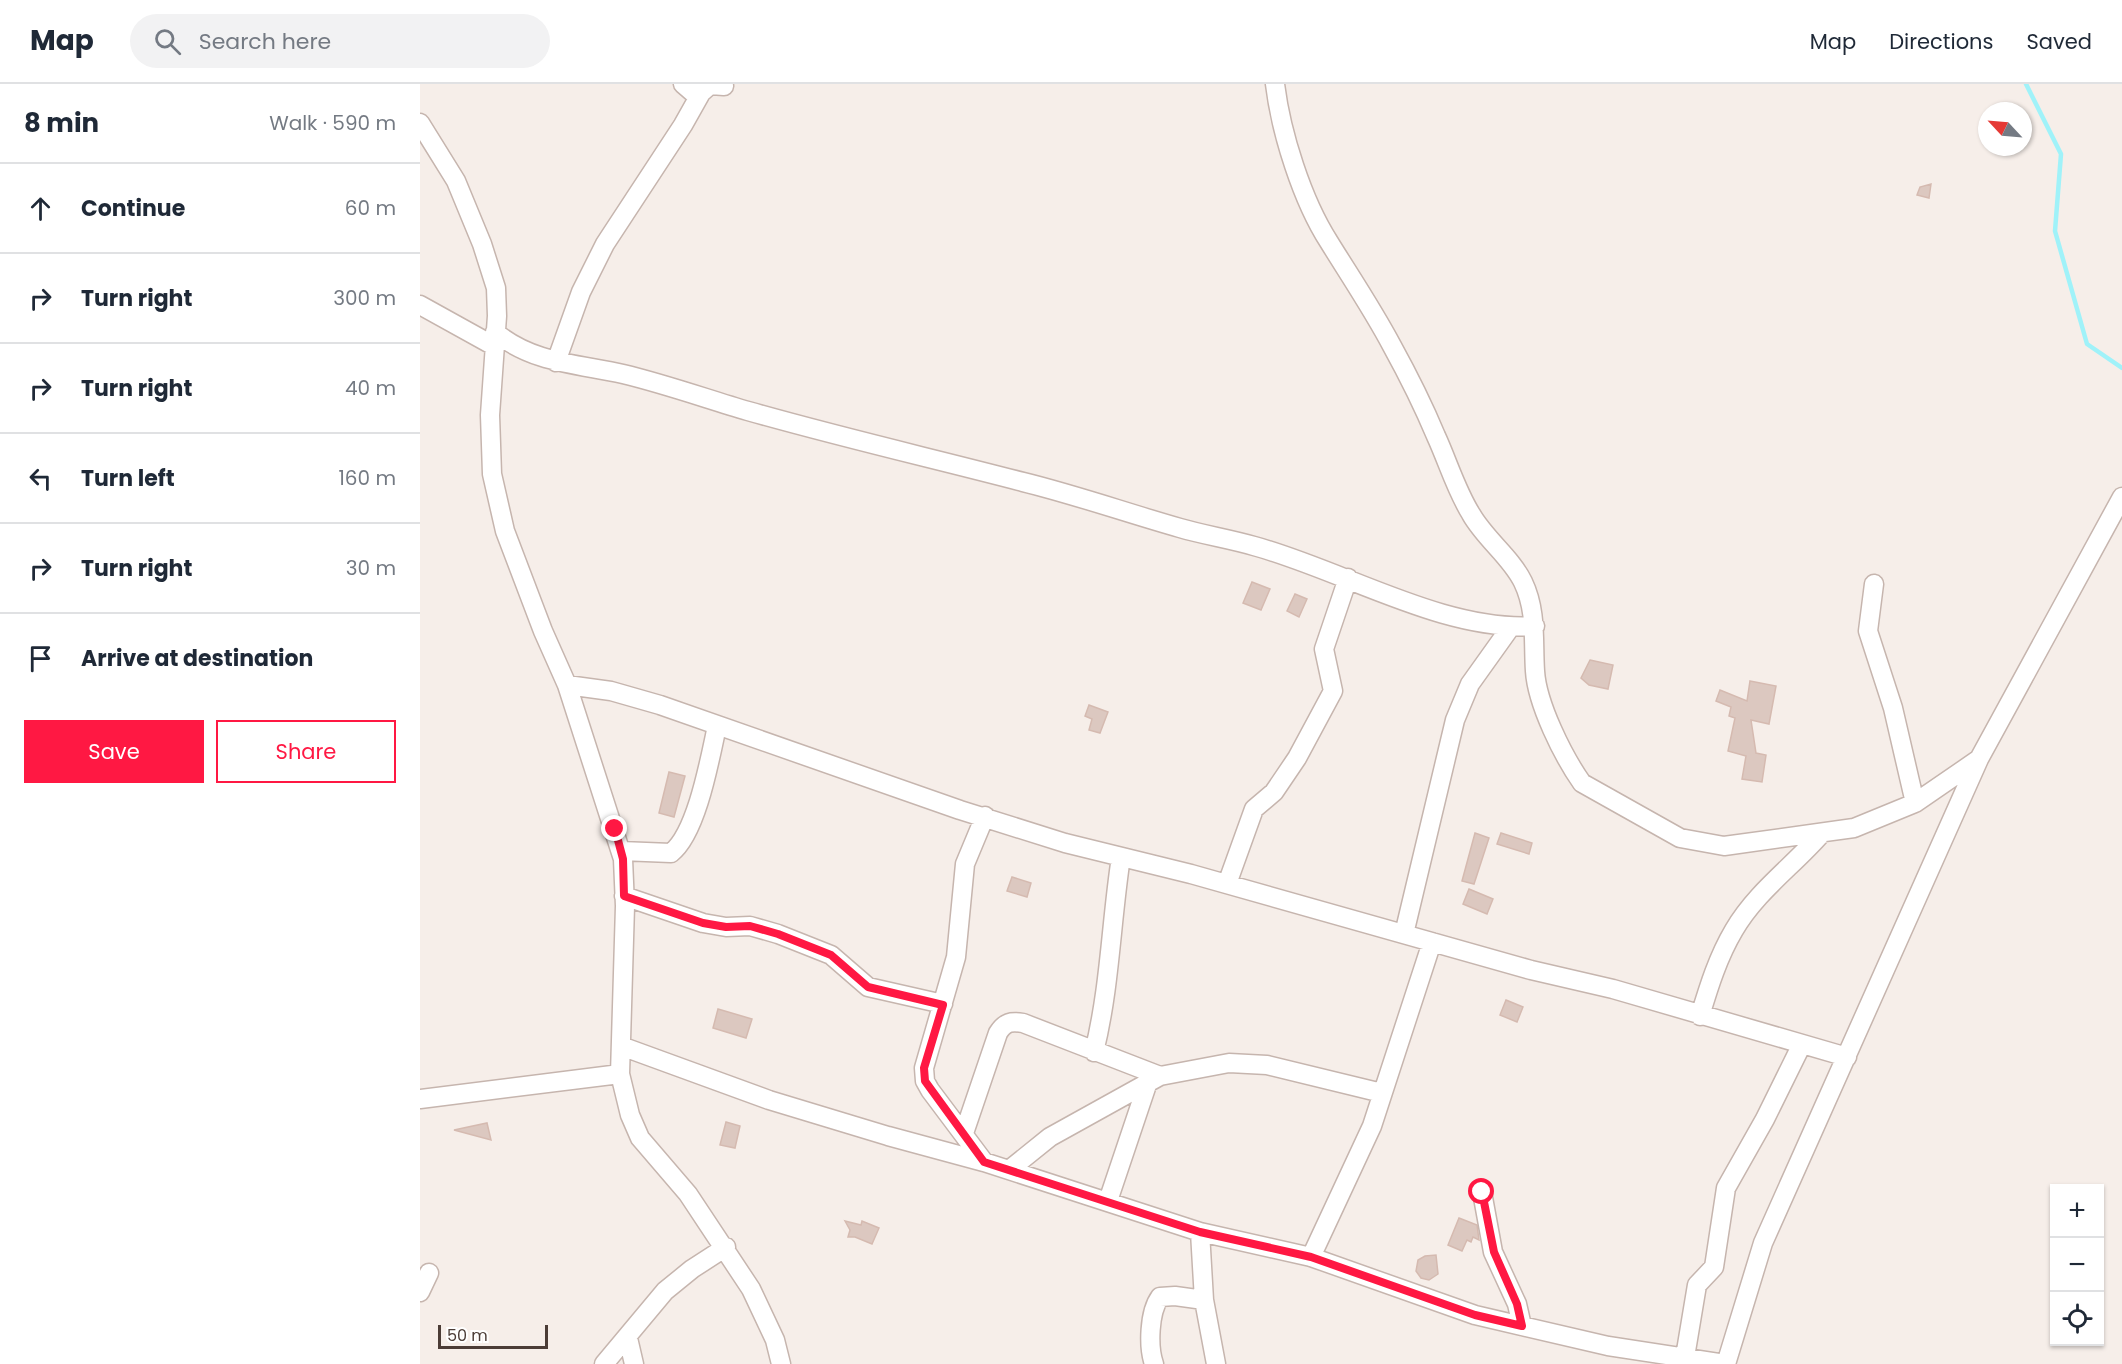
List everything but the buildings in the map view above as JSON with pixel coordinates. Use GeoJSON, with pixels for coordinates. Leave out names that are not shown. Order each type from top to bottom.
{"type":"FeatureCollection","features":[{"type":"Feature","properties":{"kind":"street"},"geometry":{"type":"LineString","coordinates":[[683,84],[698,97]]}},
{"type":"Feature","properties":{"kind":"street"},"geometry":{"type":"LineString","coordinates":[[1275,84],[1285,136],[1294,165],[1328,241],[1347,267],[1392,346],[1437,436],[1461,497],[1473,518],[1522,580],[1528,594],[1535,626],[1535,673],[1541,699],[1573,770],[1582,783],[1680,838],[1724,846],[1854,828],[1915,803],[1979,759]]}},
{"type":"Feature","properties":{"kind":"street"},"geometry":{"type":"LineString","coordinates":[[556,362],[581,292],[605,244],[698,97],[710,85],[724,86]]}},
{"type":"Feature","properties":{"kind":"street"},"geometry":{"type":"LineString","coordinates":[[420,123],[456,181],[482,244],[496,288],[490,415],[492,474],[505,531],[543,631],[567,685],[621,851],[624,896],[621,1074],[630,1115],[640,1138],[688,1194],[726,1247],[751,1289],[775,1340],[781,1364]]}},
{"type":"Feature","properties":{"kind":"street"},"geometry":{"type":"LineString","coordinates":[[420,305],[520,351],[556,362],[623,374],[831,435],[1044,487],[1181,528],[1254,545],[1424,607],[1474,622],[1510,628],[1535,626]]}},
{"type":"Feature","properties":{"kind":"street"},"geometry":{"type":"LineString","coordinates":[[621,1046],[770,1100],[984,1162],[1200,1232],[1311,1257],[1475,1315],[1608,1346],[1726,1364],[1764,1243],[1979,759],[2122,497]]}},
{"type":"Feature","properties":{"kind":"street"},"geometry":{"type":"LineString","coordinates":[[1227,884],[1254,809],[1274,792],[1297,758],[1333,691],[1324,649],[1348,578]]}},
{"type":"Feature","properties":{"kind":"street"},"geometry":{"type":"LineString","coordinates":[[1874,584],[1868,631],[1893,708],[1915,803]]}},
{"type":"Feature","properties":{"kind":"street"},"geometry":{"type":"LineString","coordinates":[[1404,934],[1455,720],[1470,684],[1510,628]]}},
{"type":"Feature","properties":{"kind":"street"},"geometry":{"type":"LineString","coordinates":[[567,685],[611,691],[1035,834],[1227,884],[1531,970],[1613,989],[1801,1046],[1846,1057]]}},
{"type":"Feature","properties":{"kind":"street"},"geometry":{"type":"LineString","coordinates":[[621,851],[671,853],[681,843],[699,801],[717,726]]}},
{"type":"Feature","properties":{"kind":"street"},"geometry":{"type":"LineString","coordinates":[[984,1162],[925,1081],[924,1068],[956,957],[965,864],[985,816]]}},
{"type":"Feature","properties":{"kind":"street"},"geometry":{"type":"LineString","coordinates":[[1700,1016],[1714,968],[1734,928],[1773,882],[1795,863],[1821,834]]}},
{"type":"Feature","properties":{"kind":"street"},"geometry":{"type":"LineString","coordinates":[[1094,1052],[1106,999],[1108,950],[1121,857]]}},
{"type":"Feature","properties":{"kind":"street"},"geometry":{"type":"LineString","coordinates":[[624,896],[703,923],[726,927],[750,926],[778,934],[831,955],[868,987],[943,1005]]}},
{"type":"Feature","properties":{"kind":"street"},"geometry":{"type":"LineString","coordinates":[[1311,1257],[1372,1125],[1432,942]]}},
{"type":"Feature","properties":{"kind":"street"},"geometry":{"type":"LineString","coordinates":[[964,1132],[998,1033],[1004,1024],[1011,1021],[1023,1023],[1154,1079]]}},
{"type":"Feature","properties":{"kind":"street"},"geometry":{"type":"LineString","coordinates":[[1685,1357],[1697,1285],[1714,1267],[1726,1188],[1765,1119],[1801,1046]]}},
{"type":"Feature","properties":{"kind":"street"},"geometry":{"type":"LineString","coordinates":[[1009,1170],[1050,1137],[1154,1079],[1229,1063],[1267,1065],[1382,1093]]}},
{"type":"Feature","properties":{"kind":"street"},"geometry":{"type":"LineString","coordinates":[[420,1099],[621,1074]]}},
{"type":"Feature","properties":{"kind":"street"},"geometry":{"type":"LineString","coordinates":[[1108,1201],[1154,1079]]}},
{"type":"Feature","properties":{"kind":"street"},"geometry":{"type":"LineString","coordinates":[[1482,1192],[1494,1252],[1517,1304],[1522,1326]]}},
{"type":"Feature","properties":{"kind":"street"},"geometry":{"type":"LineString","coordinates":[[1200,1232],[1203,1300],[1216,1364]]}},
{"type":"Feature","properties":{"kind":"street"},"geometry":{"type":"LineString","coordinates":[[604,1364],[628,1338],[664,1291],[726,1247]]}},
{"type":"Feature","properties":{"kind":"street"},"geometry":{"type":"LineString","coordinates":[[420,1292],[429,1273]]}},
{"type":"Feature","properties":{"kind":"street"},"geometry":{"type":"LineString","coordinates":[[1154,1364],[1152,1333],[1157,1302],[1162,1296],[1203,1300]]}},
{"type":"Feature","properties":{"kind":"street"},"geometry":{"type":"LineString","coordinates":[[628,1338],[634,1364]]}},
{"type":"Feature","properties":{"kind":"waterway"},"geometry":{"type":"LineString","coordinates":[[2026,84],[2061,154],[2055,231],[2087,344],[2122,368]]}},
{"type":"Feature","properties":{"kind":"route"},"geometry":{"type":"LineString","coordinates":[[615,829],[623,859],[624,896],[703,923],[726,927],[750,926],[778,934],[831,955],[868,987],[880,992],[943,1005],[924,1068],[925,1081],[984,1162],[1200,1232],[1311,1257],[1475,1315],[1522,1326],[1517,1304],[1494,1252],[1482,1192]]}}]}
